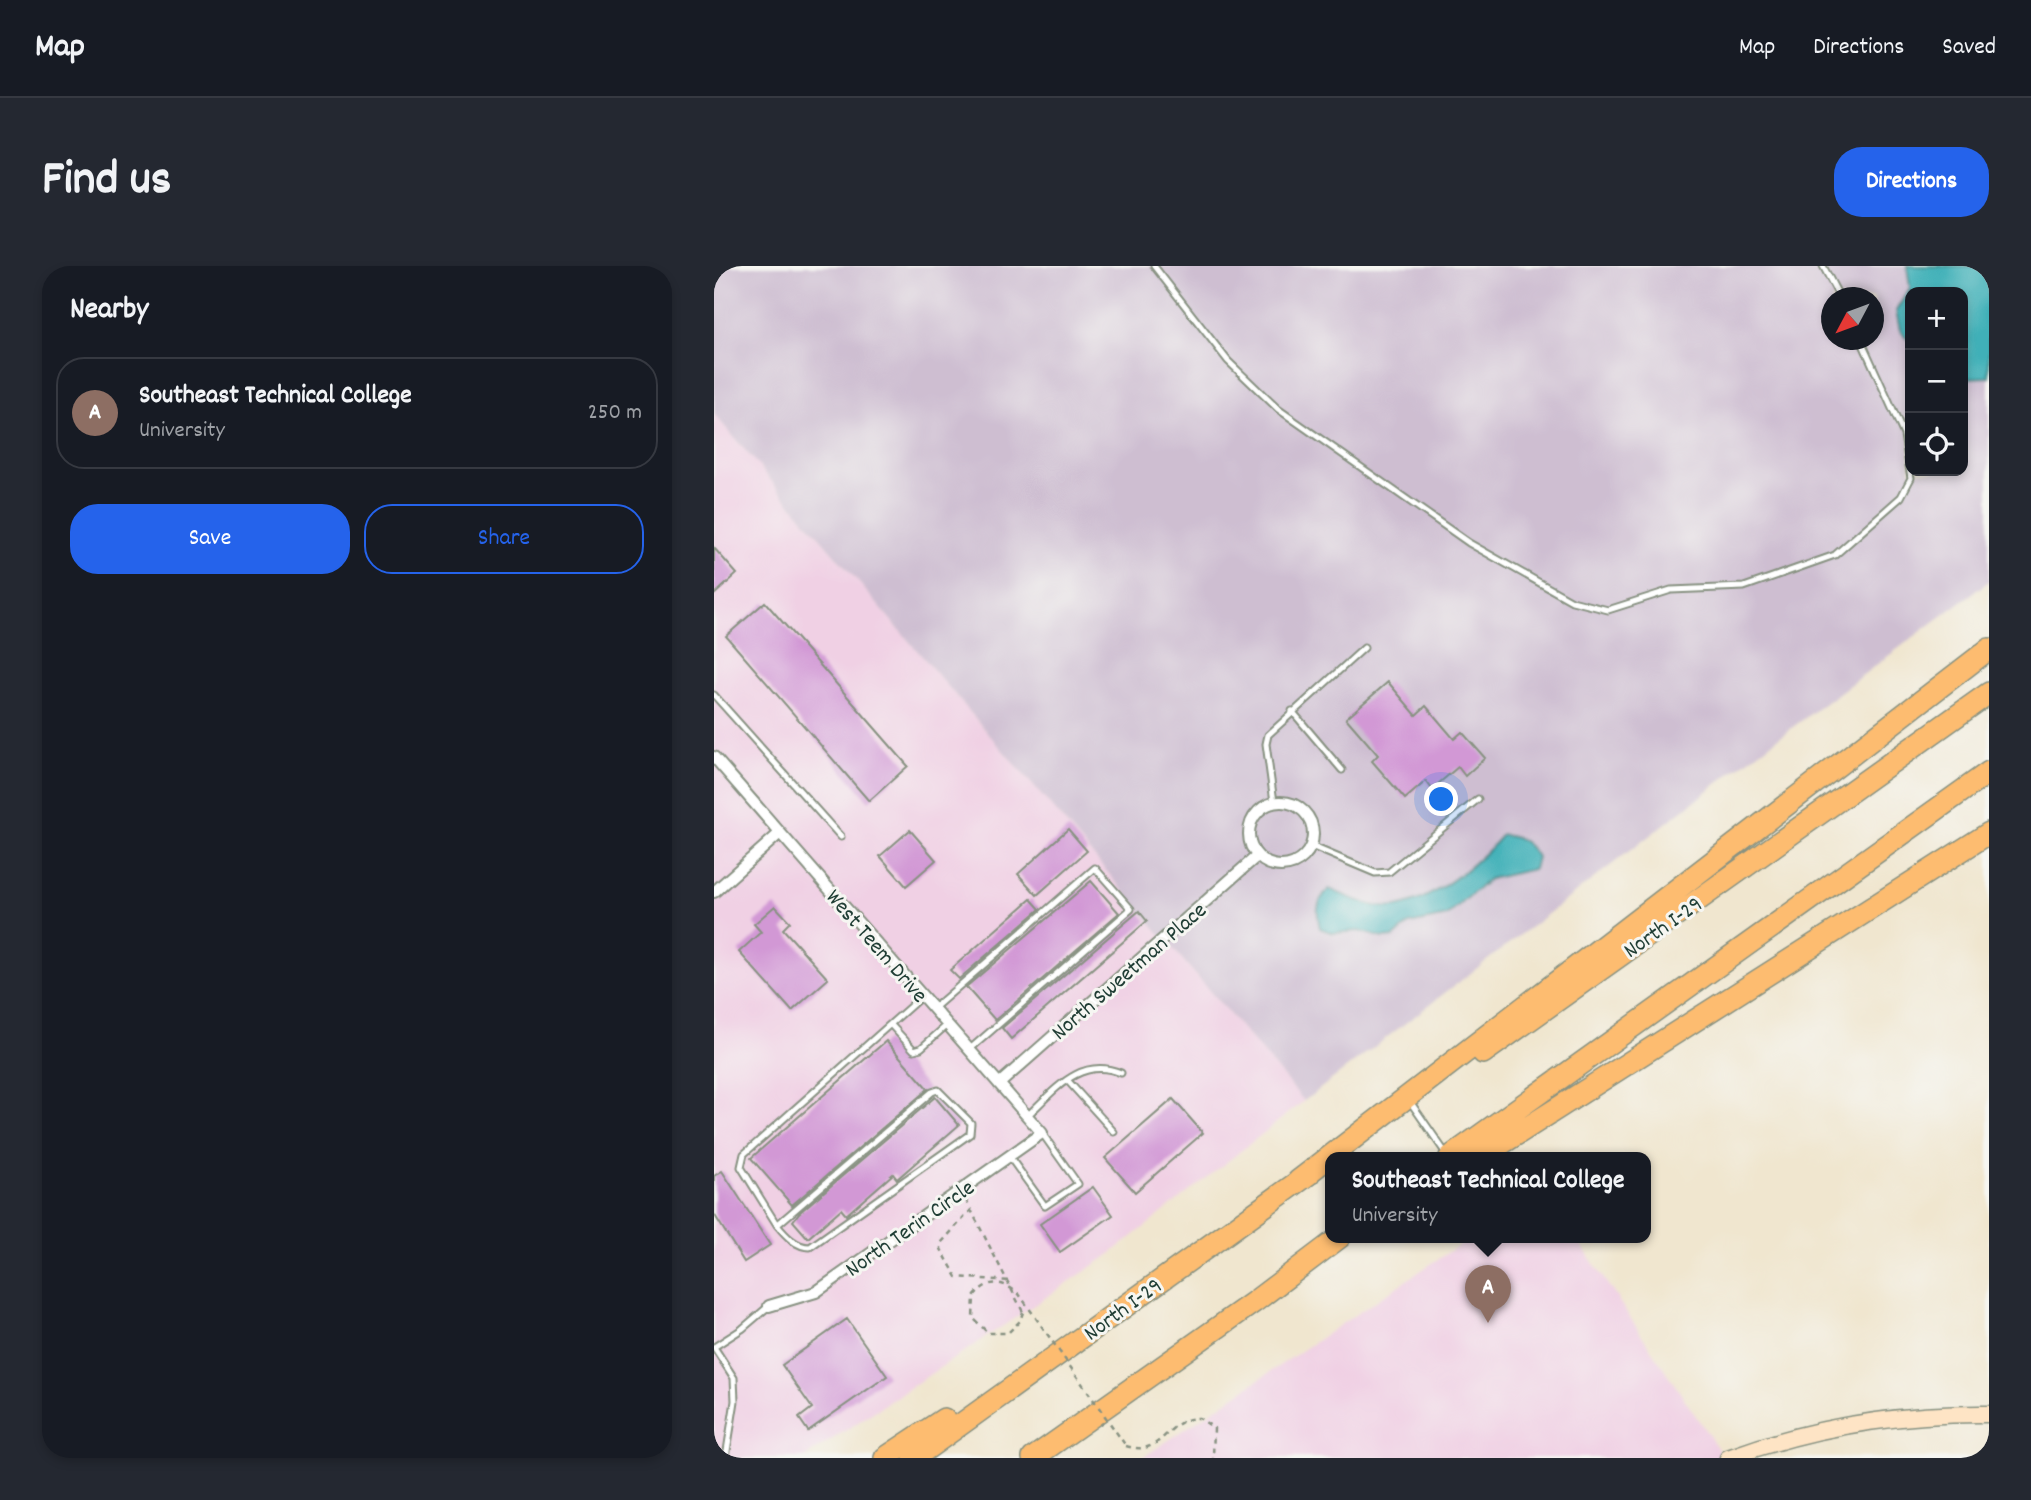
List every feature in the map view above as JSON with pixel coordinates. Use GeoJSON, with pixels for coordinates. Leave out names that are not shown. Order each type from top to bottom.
{"type":"FeatureCollection","features":[{"type":"Feature","properties":{"kind":"highway"},"geometry":{"type":"LineString","coordinates":[[1336,1152],[1989,649]]}},
{"type":"Feature","properties":{"kind":"highway","name":"North I-29"},"geometry":{"type":"LineString","coordinates":[[1341,1152],[1989,693]]}},
{"type":"Feature","properties":{"kind":"highway"},"geometry":{"type":"LineString","coordinates":[[1456,1152],[1989,772]]}},
{"type":"Feature","properties":{"kind":"highway"},"geometry":{"type":"LineString","coordinates":[[1489,1152],[1989,833]]}},
{"type":"Feature","properties":{"kind":"highway"},"geometry":{"type":"LineString","coordinates":[[1298,1181],[1325,1160]]}},
{"type":"Feature","properties":{"kind":"highway","name":"North I-29"},"geometry":{"type":"LineString","coordinates":[[914,1458],[1325,1163]]}},
{"type":"Feature","properties":{"kind":"highway"},"geometry":{"type":"LineString","coordinates":[[1033,1458],[1254,1302],[1332,1243]]}},
{"type":"Feature","properties":{"kind":"highway"},"geometry":{"type":"LineString","coordinates":[[1254,1302],[1347,1243]]}},
{"type":"Feature","properties":{"kind":"highway"},"geometry":{"type":"LineString","coordinates":[[886,1458],[978,1395],[1020,1381]]}},
{"type":"Feature","properties":{"kind":"street","name":"West Teem Drive"},"geometry":{"type":"LineString","coordinates":[[714,757],[1042,1133]]}},
{"type":"Feature","properties":{"kind":"street"},"geometry":{"type":"LineString","coordinates":[[1274,802],[1291,802],[1308,815],[1314,836],[1311,846],[1297,862],[1276,866],[1257,856],[1251,847],[1249,826],[1260,808],[1274,802]]}},
{"type":"Feature","properties":{"kind":"street"},"geometry":{"type":"LineString","coordinates":[[714,892],[780,833]]}},
{"type":"Feature","properties":{"kind":"street","name":"North Sweetman Place"},"geometry":{"type":"LineString","coordinates":[[999,1084],[1257,856]]}},
{"type":"Feature","properties":{"kind":"street","name":"North Terin Circle"},"geometry":{"type":"LineString","coordinates":[[769,1306],[816,1292],[1042,1133]]}},
{"type":"Feature","properties":{"kind":"street"},"geometry":{"type":"LineString","coordinates":[[1728,1458],[1781,1441],[1853,1424],[1929,1415],[1989,1414]]}},
{"type":"Feature","properties":{"kind":"lane"},"geometry":{"type":"LineString","coordinates":[[1154,266],[1228,361],[1278,409],[1469,542],[1573,601],[1608,610],[1671,590],[1744,587],[1835,555],[1901,497],[1911,478],[1903,435],[1865,350]]}},
{"type":"Feature","properties":{"kind":"lane"},"geometry":{"type":"LineString","coordinates":[[1823,266],[1834,287]]}},
{"type":"Feature","properties":{"kind":"lane"},"geometry":{"type":"LineString","coordinates":[[1274,802],[1266,744],[1272,729],[1364,648]]}},
{"type":"Feature","properties":{"kind":"lane"},"geometry":{"type":"LineString","coordinates":[[714,695],[841,837]]}},
{"type":"Feature","properties":{"kind":"lane"},"geometry":{"type":"LineString","coordinates":[[1292,711],[1342,770]]}},
{"type":"Feature","properties":{"kind":"lane"},"geometry":{"type":"LineString","coordinates":[[1311,846],[1375,873],[1389,872],[1478,799]]}},
{"type":"Feature","properties":{"kind":"lane"},"geometry":{"type":"LineString","coordinates":[[933,1009],[1095,868],[1131,909],[969,1050]]}},
{"type":"Feature","properties":{"kind":"lane"},"geometry":{"type":"LineString","coordinates":[[777,1225],[932,1092],[942,1092],[971,1123],[970,1133],[834,1233],[810,1247],[794,1242],[777,1225],[741,1167],[741,1157],[922,996]]}},
{"type":"Feature","properties":{"kind":"lane"},"geometry":{"type":"LineString","coordinates":[[891,1025],[914,1050],[921,1048],[947,1025]]}},
{"type":"Feature","properties":{"kind":"lane"},"geometry":{"type":"LineString","coordinates":[[1027,1116],[1068,1080],[1092,1067],[1104,1066],[1121,1073]]}},
{"type":"Feature","properties":{"kind":"lane"},"geometry":{"type":"LineString","coordinates":[[1068,1080],[1114,1132]]}},
{"type":"Feature","properties":{"kind":"lane"},"geometry":{"type":"LineString","coordinates":[[1411,1104],[1445,1152]]}},
{"type":"Feature","properties":{"kind":"lane"},"geometry":{"type":"LineString","coordinates":[[1009,1156],[1045,1206],[1077,1184],[1042,1133]]}},
{"type":"Feature","properties":{"kind":"lane"},"geometry":{"type":"LineString","coordinates":[[726,1457],[735,1401],[734,1378],[714,1347],[742,1329],[769,1306]]}},
{"type":"Feature","properties":{"kind":"path"},"geometry":{"type":"LineString","coordinates":[[959,1191],[972,1209],[1010,1281],[1023,1312],[1020,1321],[1008,1333],[988,1333],[973,1318],[974,1296],[989,1283],[999,1282],[1019,1294],[1126,1446],[1140,1452],[1148,1450],[1184,1420],[1199,1418],[1214,1428],[1213,1458]]}},
{"type":"Feature","properties":{"kind":"path"},"geometry":{"type":"LineString","coordinates":[[972,1209],[941,1243],[941,1249],[953,1274],[957,1278],[1010,1281]]}},
{"type":"Feature","properties":{"kind":"shaded area"},"geometry":{"type":"Polygon","coordinates":[[[714,266],[1989,266],[1989,581],[1735,770],[1304,1101],[714,414],[714,266]]]}},
{"type":"Feature","properties":{"kind":"shaded area"},"geometry":{"type":"Polygon","coordinates":[[[714,414],[1304,1101],[1108,1256],[804,1458],[714,1458],[714,414]]]}},
{"type":"Feature","properties":{"kind":"shaded area"},"geometry":{"type":"Polygon","coordinates":[[[1462,1243],[1580,1243],[1724,1458],[1142,1458],[1462,1243]]]}},
{"type":"Feature","properties":{"kind":"water"},"geometry":{"type":"Polygon","coordinates":[[[1907,266],[1989,266],[1989,377],[1968,378],[1968,287],[1910,287],[1907,266]]]}},
{"type":"Feature","properties":{"kind":"water"},"geometry":{"type":"Polygon","coordinates":[[[1905,296],[1905,336],[1900,330],[1896,311],[1905,296]]]}},
{"type":"Feature","properties":{"kind":"water"},"geometry":{"type":"Polygon","coordinates":[[[1502,835],[1518,839],[1530,848],[1537,857],[1534,869],[1489,879],[1447,916],[1409,924],[1394,937],[1383,938],[1359,931],[1333,933],[1320,928],[1318,907],[1329,889],[1379,907],[1396,907],[1410,903],[1454,879],[1502,835]]]}},
{"type":"Feature","properties":{"kind":"building"},"geometry":{"type":"Polygon","coordinates":[[[714,548],[737,574],[714,595],[714,548]]]}},
{"type":"Feature","properties":{"kind":"building"},"geometry":{"type":"Polygon","coordinates":[[[765,602],[908,766],[869,801],[726,636],[765,602]]]}},
{"type":"Feature","properties":{"kind":"building"},"geometry":{"type":"Polygon","coordinates":[[[1388,682],[1416,715],[1426,706],[1454,739],[1462,732],[1485,758],[1465,776],[1458,767],[1432,789],[1426,781],[1405,799],[1372,761],[1378,755],[1346,718],[1388,682]]]}},
{"type":"Feature","properties":{"kind":"building"},"geometry":{"type":"Polygon","coordinates":[[[1068,829],[1087,851],[1037,895],[1018,874],[1068,829]]]}},
{"type":"Feature","properties":{"kind":"building"},"geometry":{"type":"Polygon","coordinates":[[[910,830],[936,860],[906,886],[880,856],[910,830]]]}},
{"type":"Feature","properties":{"kind":"building"},"geometry":{"type":"Polygon","coordinates":[[[1091,881],[1119,913],[995,1020],[966,987],[1091,881]]]}},
{"type":"Feature","properties":{"kind":"building"},"geometry":{"type":"Polygon","coordinates":[[[1031,899],[1040,909],[959,979],[950,970],[1031,899]]]}},
{"type":"Feature","properties":{"kind":"building"},"geometry":{"type":"Polygon","coordinates":[[[775,906],[790,922],[783,929],[828,979],[792,1011],[739,952],[761,932],[754,924],[775,906]]]}},
{"type":"Feature","properties":{"kind":"building"},"geometry":{"type":"Polygon","coordinates":[[[1139,911],[1147,921],[1011,1039],[1002,1028],[1139,911]]]}},
{"type":"Feature","properties":{"kind":"building"},"geometry":{"type":"Polygon","coordinates":[[[886,1041],[928,1089],[792,1205],[751,1158],[886,1041]]]}},
{"type":"Feature","properties":{"kind":"building"},"geometry":{"type":"Polygon","coordinates":[[[935,1097],[959,1125],[897,1179],[893,1174],[846,1215],[841,1209],[808,1238],[793,1221],[799,1213],[935,1097]]]}},
{"type":"Feature","properties":{"kind":"building"},"geometry":{"type":"Polygon","coordinates":[[[1173,1099],[1203,1133],[1135,1192],[1105,1158],[1173,1099]]]}},
{"type":"Feature","properties":{"kind":"building"},"geometry":{"type":"Polygon","coordinates":[[[722,1171],[770,1245],[744,1262],[714,1214],[714,1176],[722,1171]]]}},
{"type":"Feature","properties":{"kind":"building"},"geometry":{"type":"Polygon","coordinates":[[[1093,1187],[1113,1215],[1060,1252],[1040,1224],[1093,1187]]]}},
{"type":"Feature","properties":{"kind":"building"},"geometry":{"type":"Polygon","coordinates":[[[847,1319],[887,1376],[808,1431],[799,1418],[812,1408],[782,1365],[847,1319]]]}},
{"type":"Feature","properties":{"kind":"place","name":"Southeast Technical College"},"geometry":{"type":"Point","coordinates":[1488,1323]}}]}
